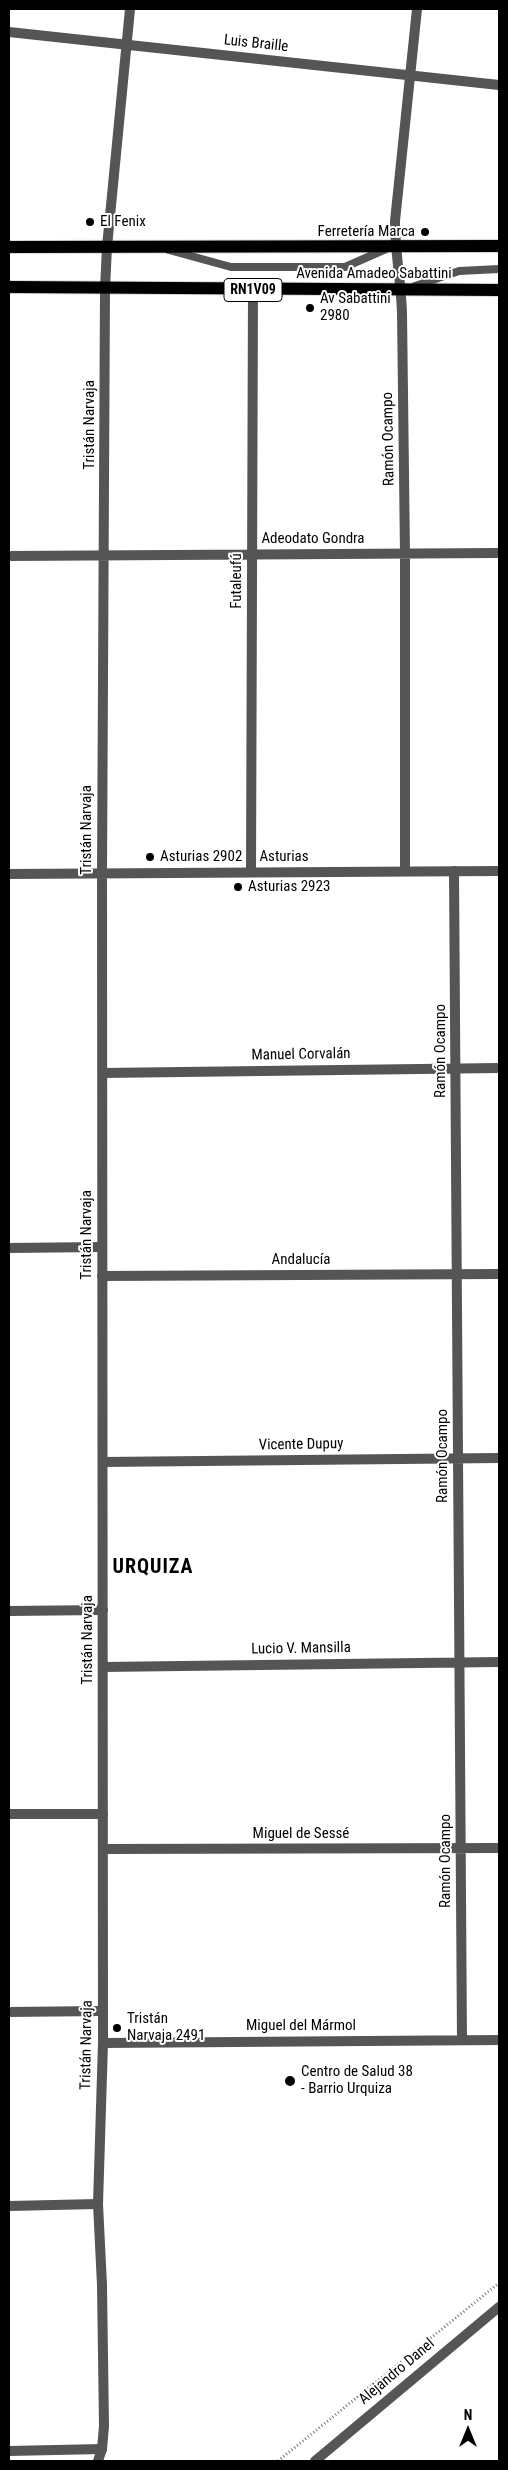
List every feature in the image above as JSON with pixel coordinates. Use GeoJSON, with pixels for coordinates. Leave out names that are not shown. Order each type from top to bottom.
{"type":"FeatureCollection","features":[{"type":"Feature","properties":{"kind":"main road","name":"Avenida Amadeo Sabattini"},"geometry":{"type":"LineString","coordinates":[[9,247],[499,246]]}},
{"type":"Feature","properties":{"kind":"main road","name":"Avenida Amadeo Sabattini"},"geometry":{"type":"LineString","coordinates":[[9,287],[253,290],[499,290]]}},
{"type":"Feature","properties":{"kind":"street","name":"Tristán Narvaja"},"geometry":{"type":"LineString","coordinates":[[98,2461],[102,2449],[103,2350],[98,2204],[102,2043],[102,873],[105,289],[107,247],[130,9]]}},
{"type":"Feature","properties":{"kind":"street","name":"Ramón Ocampo"},"geometry":{"type":"LineString","coordinates":[[405,871],[405,554],[401,290],[395,245],[418,9]]}},
{"type":"Feature","properties":{"kind":"street","name":"Luis Braille"},"geometry":{"type":"LineString","coordinates":[[9,32],[499,85]]}},
{"type":"Feature","properties":{"kind":"street","name":"Futaleufú"},"geometry":{"type":"LineString","coordinates":[[251,872],[253,290]]}},
{"type":"Feature","properties":{"kind":"street","name":"Adeodato Gondra"},"geometry":{"type":"LineString","coordinates":[[9,556],[498,553]]}},
{"type":"Feature","properties":{"kind":"street","name":"Ramón Ocampo"},"geometry":{"type":"LineString","coordinates":[[454,871],[462,2040]]}},
{"type":"Feature","properties":{"kind":"street","name":"Asturias"},"geometry":{"type":"LineString","coordinates":[[9,874],[499,871]]}},
{"type":"Feature","properties":{"kind":"street","name":"Manuel Corvalán"},"geometry":{"type":"LineString","coordinates":[[102,1073],[499,1068]]}},
{"type":"Feature","properties":{"kind":"street"},"geometry":{"type":"LineString","coordinates":[[9,1248],[102,1247]]}},
{"type":"Feature","properties":{"kind":"street","name":"Andalucía"},"geometry":{"type":"LineString","coordinates":[[102,1276],[499,1274]]}},
{"type":"Feature","properties":{"kind":"street","name":"Vicente Dupuy"},"geometry":{"type":"LineString","coordinates":[[102,1462],[499,1458]]}},
{"type":"Feature","properties":{"kind":"street"},"geometry":{"type":"LineString","coordinates":[[9,1611],[102,1610]]}},
{"type":"Feature","properties":{"kind":"street","name":"Lucio V. Mansilla"},"geometry":{"type":"LineString","coordinates":[[102,1667],[499,1662]]}},
{"type":"Feature","properties":{"kind":"street"},"geometry":{"type":"LineString","coordinates":[[9,1814],[102,1814]]}},
{"type":"Feature","properties":{"kind":"street","name":"Miguel de Sessé"},"geometry":{"type":"LineString","coordinates":[[102,1849],[499,1848]]}},
{"type":"Feature","properties":{"kind":"street"},"geometry":{"type":"LineString","coordinates":[[9,2012],[102,2011]]}},
{"type":"Feature","properties":{"kind":"street","name":"Miguel del Mármol"},"geometry":{"type":"LineString","coordinates":[[102,2043],[499,2040]]}},
{"type":"Feature","properties":{"kind":"street"},"geometry":{"type":"LineString","coordinates":[[9,2206],[98,2204]]}},
{"type":"Feature","properties":{"kind":"street","name":"Alejandro Danel"},"geometry":{"type":"LineString","coordinates":[[315,2461],[499,2306]]}},
{"type":"Feature","properties":{"kind":"street"},"geometry":{"type":"LineString","coordinates":[[9,2452],[102,2449]]}},
{"type":"Feature","properties":{"kind":"lane"},"geometry":{"type":"LineString","coordinates":[[157,247],[231,267],[345,267],[395,245]]}},
{"type":"Feature","properties":{"kind":"lane"},"geometry":{"type":"LineString","coordinates":[[401,290],[459,271],[499,269]]}},
{"type":"Feature","properties":{"kind":"path"},"geometry":{"type":"LineString","coordinates":[[278,2461],[499,2283]]}},
{"type":"Feature","properties":{"kind":"place","name":"El Fenix"},"geometry":{"type":"Point","coordinates":[90,222]}},
{"type":"Feature","properties":{"kind":"place","name":"Ferretería Marca"},"geometry":{"type":"Point","coordinates":[425,232]}},
{"type":"Feature","properties":{"kind":"place","name":"Av Sabattini 2980"},"geometry":{"type":"Point","coordinates":[310,308]}},
{"type":"Feature","properties":{"kind":"place","name":"Asturias 2902"},"geometry":{"type":"Point","coordinates":[150,857]}},
{"type":"Feature","properties":{"kind":"place","name":"Asturias 2923"},"geometry":{"type":"Point","coordinates":[238,887]}},
{"type":"Feature","properties":{"kind":"place","name":"Tristán Narvaja 2491"},"geometry":{"type":"Point","coordinates":[117,2028]}},
{"type":"Feature","properties":{"kind":"place","name":"Centro de Salud 38 - Barrio Urquiza"},"geometry":{"type":"Point","coordinates":[290,2081]}},
{"type":"Feature","properties":{"kind":"district","name":"URQUIZA"},"geometry":{"type":"Point","coordinates":[153,1568]}}]}
